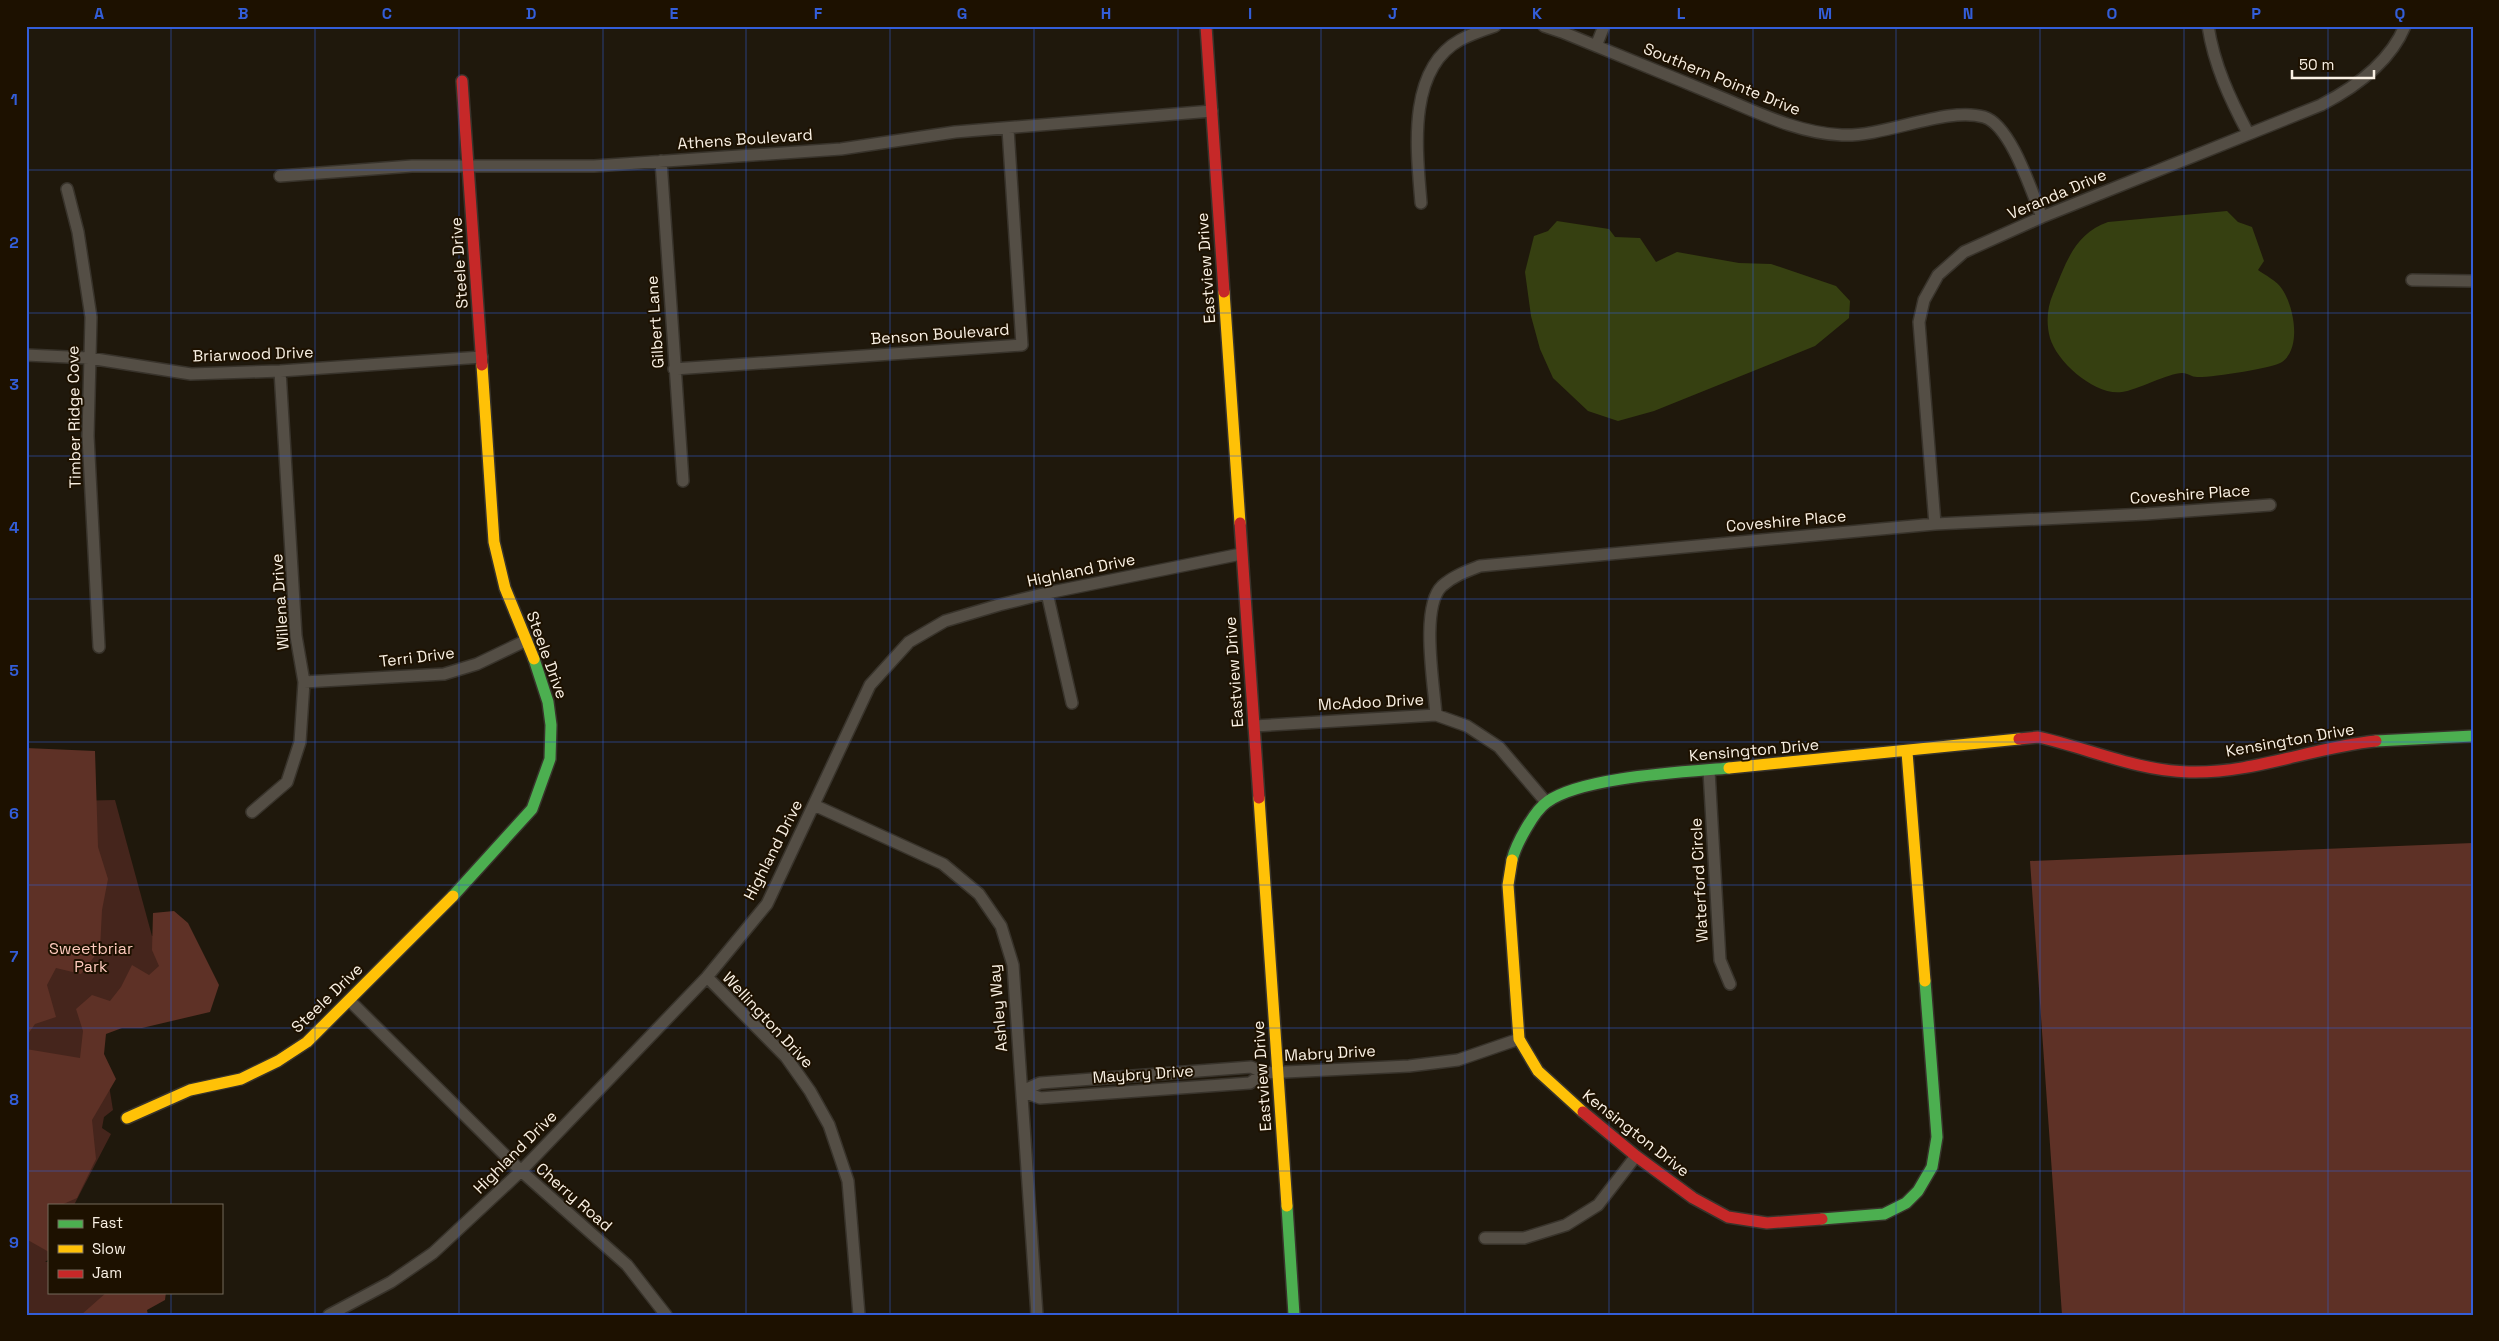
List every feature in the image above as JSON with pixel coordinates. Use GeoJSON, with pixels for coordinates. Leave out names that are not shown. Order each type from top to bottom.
{"type":"FeatureCollection","features":[{"type":"Feature","properties":{"kind":"street","name":"Eastview Drive"},"geometry":{"type":"LineString","coordinates":[[1206,26],[1294,1315]]}},
{"type":"Feature","properties":{"kind":"street"},"geometry":{"type":"LineString","coordinates":[[1421,203],[1417,146],[1418,114],[1424,86],[1439,58],[1458,41],[1495,26]]}},
{"type":"Feature","properties":{"kind":"street","name":"Southern Pointe Drive"},"geometry":{"type":"LineString","coordinates":[[1544,26],[1795,128],[1843,135],[1884,130],[1960,114],[1986,118],[2001,130],[2017,156],[2042,217]]}},
{"type":"Feature","properties":{"kind":"street"},"geometry":{"type":"LineString","coordinates":[[1596,46],[1604,26]]}},
{"type":"Feature","properties":{"kind":"street"},"geometry":{"type":"LineString","coordinates":[[2208,26],[2212,50],[2227,93],[2248,134]]}},
{"type":"Feature","properties":{"kind":"street","name":"Veranda Drive"},"geometry":{"type":"LineString","coordinates":[[1935,524],[1919,322],[1924,300],[1938,275],[1964,252],[2042,217],[2321,106],[2349,90],[2382,61],[2406,26]]}},
{"type":"Feature","properties":{"kind":"street","name":"Steele Drive"},"geometry":{"type":"LineString","coordinates":[[127,1118],[190,1090],[241,1079],[278,1061],[307,1042],[467,883],[532,809],[550,759],[551,725],[548,702],[527,640],[505,588],[494,542],[470,167],[462,81]]}},
{"type":"Feature","properties":{"kind":"street","name":"Athens Boulevard"},"geometry":{"type":"LineString","coordinates":[[280,176],[412,166],[594,166],[661,162],[841,149],[956,132],[1212,111]]}},
{"type":"Feature","properties":{"kind":"street","name":"Benson Boulevard"},"geometry":{"type":"LineString","coordinates":[[674,369],[1022,345],[1008,129]]}},
{"type":"Feature","properties":{"kind":"street","name":"Gilbert Lane"},"geometry":{"type":"LineString","coordinates":[[661,162],[683,481]]}},
{"type":"Feature","properties":{"kind":"street","name":"Timber Ridge Cove"},"geometry":{"type":"LineString","coordinates":[[67,189],[78,232],[91,317],[88,436],[99,647]]}},
{"type":"Feature","properties":{"kind":"street"},"geometry":{"type":"LineString","coordinates":[[2412,280],[2473,281]]}},
{"type":"Feature","properties":{"kind":"street","name":"Briarwood Drive"},"geometry":{"type":"LineString","coordinates":[[26,355],[89,358],[191,374],[280,371],[482,357]]}},
{"type":"Feature","properties":{"kind":"street","name":"Willena Drive"},"geometry":{"type":"LineString","coordinates":[[252,812],[287,782],[300,742],[304,682],[296,636],[280,371]]}},
{"type":"Feature","properties":{"kind":"street","name":"Coveshire Place"},"geometry":{"type":"LineString","coordinates":[[1436,715],[1430,630],[1431,606],[1441,587],[1456,576],[1480,566],[1935,524],[2146,514],[2270,505]]}},
{"type":"Feature","properties":{"kind":"street","name":"Highland Drive"},"geometry":{"type":"LineString","coordinates":[[329,1315],[390,1282],[433,1253],[521,1171],[707,977],[767,904],[870,684],[909,642],[944,621],[1047,593],[1242,554]]}},
{"type":"Feature","properties":{"kind":"street"},"geometry":{"type":"LineString","coordinates":[[1047,593],[1072,703]]}},
{"type":"Feature","properties":{"kind":"street","name":"Terri Drive"},"geometry":{"type":"LineString","coordinates":[[304,682],[444,674],[477,664],[527,640]]}},
{"type":"Feature","properties":{"kind":"street","name":"McAdoo Drive"},"geometry":{"type":"LineString","coordinates":[[1254,726],[1436,715],[1467,726],[1499,747],[1546,802]]}},
{"type":"Feature","properties":{"kind":"street","name":"Kensington Drive"},"geometry":{"type":"LineString","coordinates":[[1908,752],[1937,1137],[1936,1152],[1926,1179],[1906,1203],[1884,1214],[1767,1223],[1728,1217],[1693,1198],[1636,1156],[1558,1091],[1538,1071],[1519,1039],[1508,885],[1513,857],[1525,830],[1546,802],[1580,786],[2038,737],[2063,742],[2145,767],[2190,772],[2252,766],[2360,743],[2473,736]]}},
{"type":"Feature","properties":{"kind":"street","name":"Waterford Circle"},"geometry":{"type":"LineString","coordinates":[[1709,771],[1720,960],[1730,984]]}},
{"type":"Feature","properties":{"kind":"street","name":"Ashley Way"},"geometry":{"type":"LineString","coordinates":[[814,805],[943,864],[979,894],[1001,926],[1013,966],[1037,1315]]}},
{"type":"Feature","properties":{"kind":"street","name":"Wellington Drive"},"geometry":{"type":"LineString","coordinates":[[707,977],[786,1057],[810,1091],[829,1125],[848,1181],[859,1315]]}},
{"type":"Feature","properties":{"kind":"street","name":"Cherry Road"},"geometry":{"type":"LineString","coordinates":[[350,1001],[521,1171],[627,1265],[666,1315]]}},
{"type":"Feature","properties":{"kind":"street","name":"Mabry Drive"},"geometry":{"type":"LineString","coordinates":[[1264,1073],[1409,1066],[1458,1060],[1519,1039]]}},
{"type":"Feature","properties":{"kind":"street","name":"Maybry Drive"},"geometry":{"type":"LineString","coordinates":[[1022,1091],[1040,1098],[1241,1084],[1250,1083],[1264,1073]]}},
{"type":"Feature","properties":{"kind":"street"},"geometry":{"type":"LineString","coordinates":[[1485,1238],[1524,1238],[1566,1225],[1598,1205],[1636,1156]]}},
{"type":"Feature","properties":{"kind":"green space"},"geometry":{"type":"Polygon","coordinates":[[[26,748],[95,751],[98,847],[108,879],[102,910],[100,949],[81,974],[56,968],[47,985],[56,1017],[35,1024],[26,1037],[26,748]]]}},
{"type":"Feature","properties":{"kind":"green space","name":"Sweetbriar Park"},"geometry":{"type":"Polygon","coordinates":[[[115,800],[152,936],[183,934],[202,989],[99,1024],[113,1110],[104,1117],[102,1128],[111,1134],[75,1204],[48,1204],[48,1260],[45,1262],[48,1262],[48,1294],[148,1294],[138,1315],[26,1315],[29,1050],[26,1049],[28,1034],[26,802],[115,800]]]}},
{"type":"Feature","properties":{"kind":"green space"},"geometry":{"type":"Polygon","coordinates":[[[2473,843],[2473,1315],[2062,1315],[2030,861],[2473,843]]]}},
{"type":"Feature","properties":{"kind":"green space"},"geometry":{"type":"Polygon","coordinates":[[[174,911],[188,923],[219,985],[210,1012],[142,1028],[122,1028],[106,1034],[104,1054],[116,1079],[92,1120],[96,1159],[77,1198],[63,1204],[48,1204],[48,1251],[26,1239],[26,1049],[80,1058],[83,1031],[76,1009],[92,995],[110,1001],[121,987],[132,965],[149,975],[159,966],[152,950],[153,913],[174,911]]]}},
{"type":"Feature","properties":{"kind":"green space"},"geometry":{"type":"Polygon","coordinates":[[[105,1294],[166,1294],[165,1300],[147,1310],[148,1315],[81,1315],[105,1294]]]}},
{"type":"Feature","properties":{"kind":"shaded area"},"geometry":{"type":"Polygon","coordinates":[[[2227,211],[2238,222],[2252,227],[2264,261],[2258,270],[2280,286],[2286,296],[2293,316],[2294,327],[2292,347],[2288,356],[2282,362],[2255,370],[2197,377],[2178,373],[2122,392],[2100,389],[2078,376],[2060,357],[2054,347],[2048,327],[2048,310],[2067,261],[2079,242],[2096,227],[2108,222],[2227,211]]]}},
{"type":"Feature","properties":{"kind":"shaded area"},"geometry":{"type":"Polygon","coordinates":[[[1557,221],[1609,229],[1615,237],[1640,238],[1656,262],[1677,252],[1739,263],[1771,264],[1836,286],[1850,301],[1849,318],[1815,346],[1654,411],[1618,421],[1588,411],[1553,378],[1540,349],[1531,316],[1525,272],[1534,236],[1548,231],[1557,221]]]}},
{"type":"Feature","properties":{"kind":"traffic: fast"},"geometry":{"type":"LineString","coordinates":[[453,896],[532,809],[550,759],[551,725],[548,702],[534,659]]}},
{"type":"Feature","properties":{"kind":"traffic: fast"},"geometry":{"type":"LineString","coordinates":[[2376,741],[2473,736]]}},
{"type":"Feature","properties":{"kind":"traffic: fast"},"geometry":{"type":"LineString","coordinates":[[1512,860],[1521,837],[1531,820],[1542,806],[1563,794],[1608,781],[1729,768]]}},
{"type":"Feature","properties":{"kind":"traffic: fast"},"geometry":{"type":"LineString","coordinates":[[1822,1219],[1884,1214],[1906,1203],[1918,1191],[1932,1167],[1937,1137],[1925,981]]}},
{"type":"Feature","properties":{"kind":"traffic: fast"},"geometry":{"type":"LineString","coordinates":[[1287,1206],[1294,1315]]}},
{"type":"Feature","properties":{"kind":"traffic: slow"},"geometry":{"type":"LineString","coordinates":[[1224,292],[1240,523]]}},
{"type":"Feature","properties":{"kind":"traffic: slow"},"geometry":{"type":"LineString","coordinates":[[482,365],[494,542],[505,588],[534,659]]}},
{"type":"Feature","properties":{"kind":"traffic: slow"},"geometry":{"type":"LineString","coordinates":[[1729,768],[2019,739]]}},
{"type":"Feature","properties":{"kind":"traffic: slow"},"geometry":{"type":"LineString","coordinates":[[1907,752],[1925,981]]}},
{"type":"Feature","properties":{"kind":"traffic: slow"},"geometry":{"type":"LineString","coordinates":[[1259,798],[1287,1206]]}},
{"type":"Feature","properties":{"kind":"traffic: slow"},"geometry":{"type":"LineString","coordinates":[[1512,860],[1508,885],[1519,1039],[1538,1071],[1583,1112]]}},
{"type":"Feature","properties":{"kind":"traffic: slow"},"geometry":{"type":"LineString","coordinates":[[127,1118],[190,1090],[241,1079],[278,1061],[307,1042],[453,896]]}},
{"type":"Feature","properties":{"kind":"traffic: jam"},"geometry":{"type":"LineString","coordinates":[[1206,26],[1224,292]]}},
{"type":"Feature","properties":{"kind":"traffic: jam"},"geometry":{"type":"LineString","coordinates":[[462,81],[482,365]]}},
{"type":"Feature","properties":{"kind":"traffic: jam"},"geometry":{"type":"LineString","coordinates":[[1240,523],[1259,798]]}},
{"type":"Feature","properties":{"kind":"traffic: jam"},"geometry":{"type":"LineString","coordinates":[[2019,739],[2038,737],[2150,768],[2189,772],[2236,769],[2353,744],[2376,741]]}},
{"type":"Feature","properties":{"kind":"traffic: jam"},"geometry":{"type":"LineString","coordinates":[[1583,1112],[1636,1156],[1693,1198],[1728,1217],[1767,1223],[1822,1219]]}}]}
